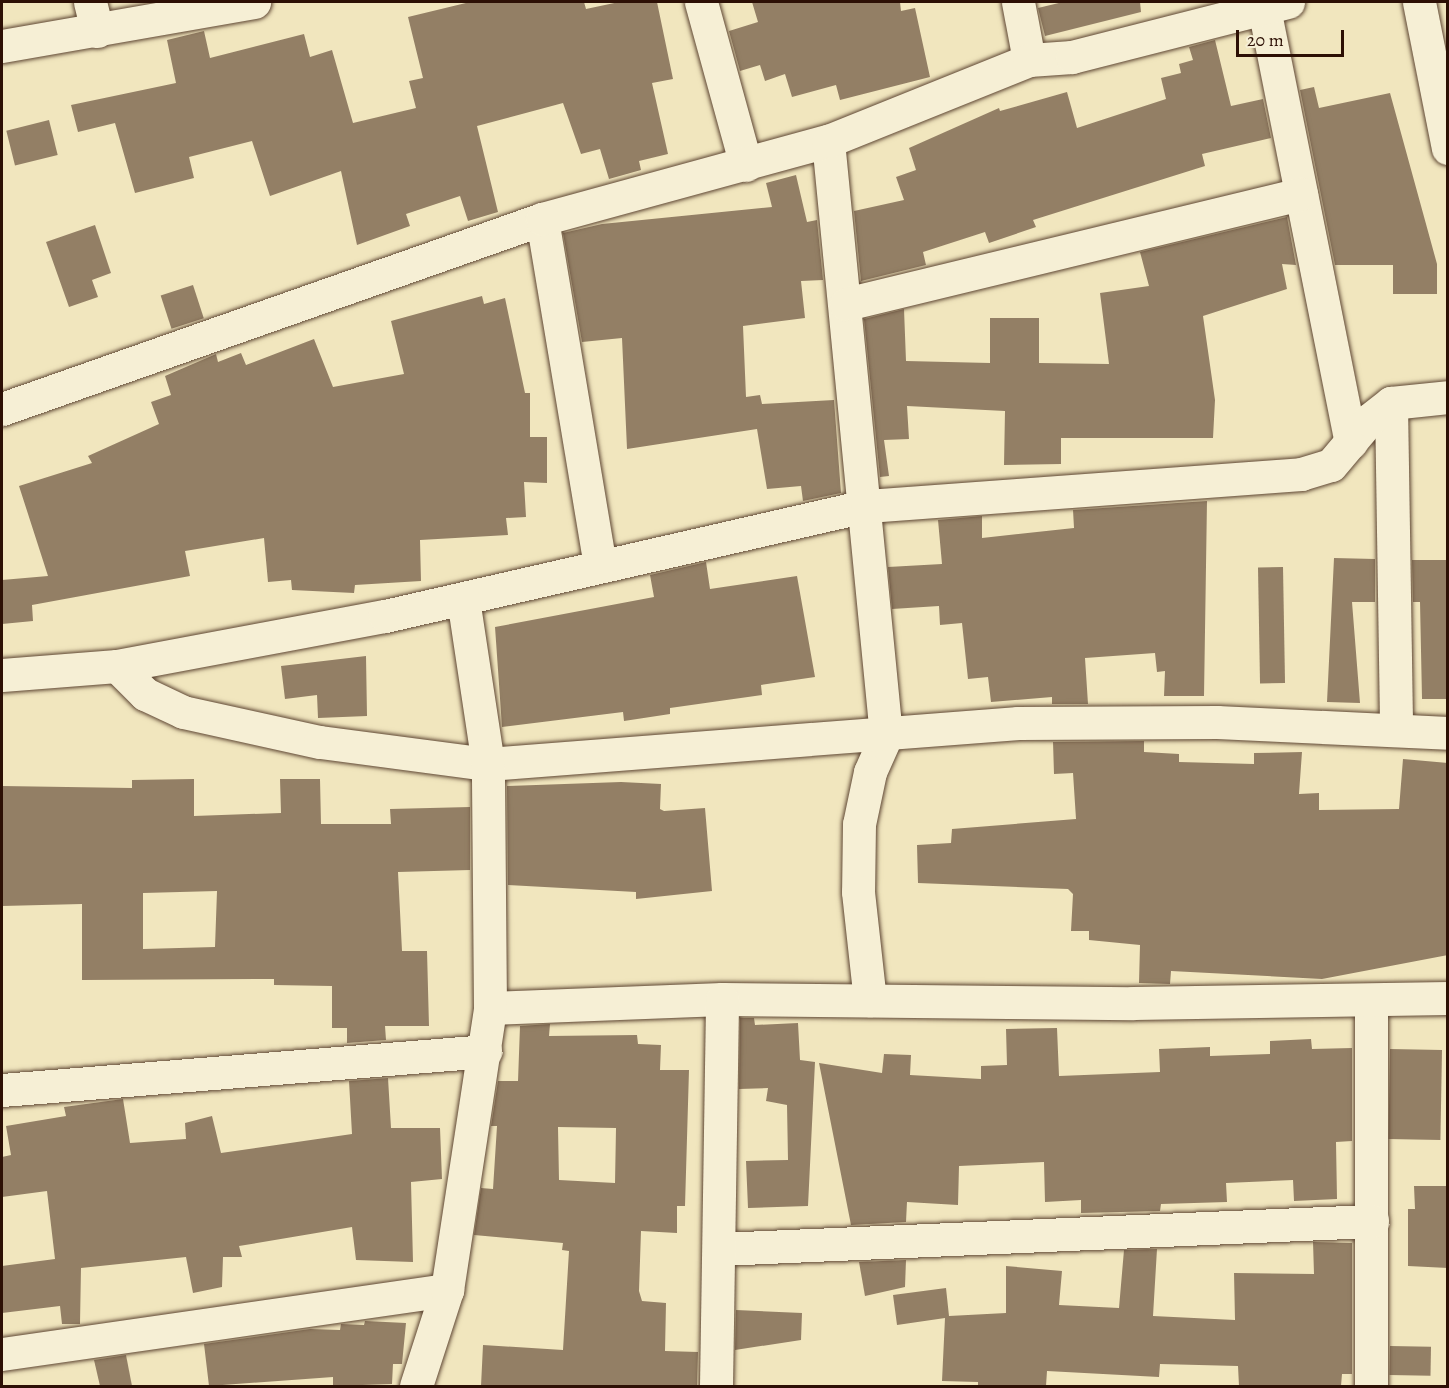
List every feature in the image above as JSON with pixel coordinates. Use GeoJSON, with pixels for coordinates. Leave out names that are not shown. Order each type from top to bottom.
{"type":"FeatureCollection","features":[{"type":"Feature","properties":{"kind":"street"},"geometry":{"type":"LineString","coordinates":[[2,46],[94,16],[254,2]]}},
{"type":"Feature","properties":{"kind":"street"},"geometry":{"type":"LineString","coordinates":[[701,2],[746,165]]}},
{"type":"Feature","properties":{"kind":"street"},"geometry":{"type":"LineString","coordinates":[[1018,2],[1029,60]]}},
{"type":"Feature","properties":{"kind":"street"},"geometry":{"type":"LineString","coordinates":[[1419,2],[1448,148]]}},
{"type":"Feature","properties":{"kind":"street"},"geometry":{"type":"LineString","coordinates":[[2,409],[542,219],[828,141],[1029,60],[1072,57],[1276,5],[1302,194],[1351,442]]}},
{"type":"Feature","properties":{"kind":"street"},"geometry":{"type":"LineString","coordinates":[[828,141],[867,506],[886,736],[870,772],[859,824],[858,892],[870,1000]]}},
{"type":"Feature","properties":{"kind":"street"},"geometry":{"type":"LineString","coordinates":[[846,304],[1302,194]]}},
{"type":"Feature","properties":{"kind":"street"},"geometry":{"type":"LineString","coordinates":[[542,219],[600,566]]}},
{"type":"Feature","properties":{"kind":"street"},"geometry":{"type":"LineString","coordinates":[[2,675],[117,666],[463,599],[867,506],[1301,474],[1331,465],[1391,403],[1448,397]]}},
{"type":"Feature","properties":{"kind":"street"},"geometry":{"type":"LineString","coordinates":[[1391,403],[1396,730]]}},
{"type":"Feature","properties":{"kind":"street"},"geometry":{"type":"LineString","coordinates":[[416,1386],[447,1290],[490,1008],[488,764],[463,599]]}},
{"type":"Feature","properties":{"kind":"street"},"geometry":{"type":"LineString","coordinates":[[117,666],[145,694],[183,712],[320,742],[488,764],[886,736],[1018,723],[1217,722],[1448,733]]}},
{"type":"Feature","properties":{"kind":"street"},"geometry":{"type":"LineString","coordinates":[[490,1008],[722,999],[1371,1000],[1448,998]]}},
{"type":"Feature","properties":{"kind":"street"},"geometry":{"type":"LineString","coordinates":[[716,1386],[722,999]]}},
{"type":"Feature","properties":{"kind":"street"},"geometry":{"type":"LineString","coordinates":[[1371,1000],[1371,1386]]}},
{"type":"Feature","properties":{"kind":"street"},"geometry":{"type":"LineString","coordinates":[[2,1089],[485,1052]]}},
{"type":"Feature","properties":{"kind":"street"},"geometry":{"type":"LineString","coordinates":[[719,1249],[1372,1221]]}},
{"type":"Feature","properties":{"kind":"street"},"geometry":{"type":"LineString","coordinates":[[2,1354],[447,1290]]}},
{"type":"Feature","properties":{"kind":"building"},"geometry":{"type":"Polygon","coordinates":[[[470,2],[584,2],[586,9],[619,2],[657,2],[673,79],[652,83],[668,154],[639,161],[641,170],[609,179],[600,149],[581,154],[563,103],[477,126],[498,212],[468,221],[460,196],[406,214],[410,226],[357,245],[341,171],[270,196],[252,141],[189,157],[194,178],[135,193],[115,123],[78,132],[71,105],[176,83],[167,40],[204,31],[210,58],[304,34],[310,57],[332,50],[353,123],[416,108],[409,81],[423,78],[408,17],[470,2]]]}},
{"type":"Feature","properties":{"kind":"building"},"geometry":{"type":"Polygon","coordinates":[[[752,2],[900,2],[901,11],[915,8],[930,77],[840,100],[836,85],[792,97],[785,74],[765,81],[760,65],[740,71],[729,31],[758,22],[752,2]]]}},
{"type":"Feature","properties":{"kind":"building"},"geometry":{"type":"Polygon","coordinates":[[[1063,2],[1140,2],[1141,12],[1045,36],[1038,8],[1063,2]]]}},
{"type":"Feature","properties":{"kind":"building"},"geometry":{"type":"Polygon","coordinates":[[[1215,40],[1231,106],[1263,99],[1271,138],[1202,154],[1205,166],[1033,220],[1036,227],[989,243],[985,232],[923,252],[926,265],[861,281],[854,211],[904,200],[896,177],[916,170],[909,148],[999,108],[1000,111],[1067,92],[1077,128],[1166,99],[1161,78],[1181,73],[1179,64],[1193,60],[1189,47],[1215,40]]]}},
{"type":"Feature","properties":{"kind":"building"},"geometry":{"type":"Polygon","coordinates":[[[1314,87],[1319,108],[1390,93],[1437,264],[1437,294],[1393,294],[1393,265],[1335,265],[1300,90],[1314,87]]]}},
{"type":"Feature","properties":{"kind":"building"},"geometry":{"type":"Polygon","coordinates":[[[49,120],[58,155],[15,166],[6,131],[49,120]]]}},
{"type":"Feature","properties":{"kind":"building"},"geometry":{"type":"Polygon","coordinates":[[[796,175],[807,222],[817,220],[823,280],[801,281],[805,318],[743,326],[746,397],[760,395],[762,404],[834,400],[841,493],[803,501],[801,486],[767,489],[757,429],[627,449],[622,338],[582,342],[563,233],[602,224],[772,207],[766,183],[796,175]]]}},
{"type":"Feature","properties":{"kind":"building"},"geometry":{"type":"Polygon","coordinates":[[[1287,217],[1296,265],[1282,264],[1287,289],[1203,316],[1215,400],[1213,438],[1061,438],[1061,464],[1004,465],[1005,411],[907,406],[909,439],[884,440],[889,476],[880,477],[864,319],[904,309],[906,361],[990,363],[990,318],[1039,318],[1039,363],[1109,364],[1100,293],[1149,286],[1140,252],[1287,217]]]}},
{"type":"Feature","properties":{"kind":"building"},"geometry":{"type":"Polygon","coordinates":[[[95,225],[111,273],[92,280],[98,297],[69,307],[46,242],[95,225]]]}},
{"type":"Feature","properties":{"kind":"building"},"geometry":{"type":"Polygon","coordinates":[[[193,285],[204,318],[171,329],[161,296],[193,285]]]}},
{"type":"Feature","properties":{"kind":"building"},"geometry":{"type":"Polygon","coordinates":[[[482,296],[484,304],[505,298],[525,393],[530,393],[530,437],[547,437],[547,483],[524,482],[526,517],[506,518],[508,535],[420,540],[421,581],[355,585],[354,593],[292,590],[291,580],[268,582],[264,538],[185,551],[190,576],[32,605],[33,621],[2,624],[2,580],[48,576],[19,486],[92,463],[88,456],[159,424],[151,402],[171,395],[165,376],[216,354],[218,362],[241,353],[246,365],[314,339],[333,387],[404,374],[391,321],[482,296]]]}},
{"type":"Feature","properties":{"kind":"building"},"geometry":{"type":"Polygon","coordinates":[[[1207,501],[1204,696],[1164,696],[1165,671],[1157,672],[1155,653],[1085,658],[1088,704],[1052,704],[1052,697],[991,702],[988,677],[968,679],[962,623],[940,625],[939,606],[892,609],[888,567],[942,564],[938,520],[982,516],[982,538],[1074,528],[1073,510],[1207,501]]]}},
{"type":"Feature","properties":{"kind":"building"},"geometry":{"type":"Polygon","coordinates":[[[1334,558],[1375,559],[1375,602],[1352,602],[1360,703],[1327,702],[1334,558]]]}},
{"type":"Feature","properties":{"kind":"building"},"geometry":{"type":"Polygon","coordinates":[[[1412,560],[1448,560],[1448,699],[1422,699],[1420,602],[1413,602],[1412,560]]]}},
{"type":"Feature","properties":{"kind":"building"},"geometry":{"type":"Polygon","coordinates":[[[706,562],[710,589],[797,576],[815,677],[761,685],[762,695],[670,708],[670,714],[624,721],[623,712],[502,727],[495,627],[654,597],[650,575],[706,562]]]}},
{"type":"Feature","properties":{"kind":"building"},"geometry":{"type":"Polygon","coordinates":[[[1258,567],[1283,567],[1285,683],[1260,683],[1258,567]]]}},
{"type":"Feature","properties":{"kind":"building"},"geometry":{"type":"Polygon","coordinates":[[[366,656],[367,716],[318,718],[317,695],[285,699],[281,666],[366,656]]]}},
{"type":"Feature","properties":{"kind":"building"},"geometry":{"type":"Polygon","coordinates":[[[1144,741],[1144,752],[1179,754],[1179,762],[1254,764],[1254,753],[1302,752],[1299,794],[1319,793],[1319,810],[1399,809],[1403,759],[1448,763],[1448,955],[1322,979],[1171,971],[1170,984],[1139,983],[1140,945],[1089,940],[1089,931],[1071,931],[1073,894],[1068,889],[918,883],[917,845],[951,843],[952,829],[1076,819],[1073,773],[1054,774],[1053,742],[1144,741]]]}},
{"type":"Feature","properties":{"kind":"building"},"geometry":{"type":"Polygon","coordinates":[[[194,779],[194,816],[281,813],[280,779],[320,779],[321,824],[391,824],[390,809],[470,807],[470,870],[398,872],[402,951],[427,951],[429,1026],[385,1026],[386,1040],[347,1043],[347,1028],[332,1028],[332,986],[274,985],[274,979],[82,980],[82,904],[2,906],[2,786],[132,788],[132,780],[194,779]],[[217,891],[143,893],[143,949],[215,947],[217,891]]]}},
{"type":"Feature","properties":{"kind":"building"},"geometry":{"type":"Polygon","coordinates":[[[621,782],[661,784],[660,809],[664,811],[705,808],[712,891],[636,899],[636,892],[508,885],[507,786],[621,782]]]}},
{"type":"Feature","properties":{"kind":"building"},"geometry":{"type":"Polygon","coordinates":[[[740,1018],[754,1018],[755,1025],[798,1023],[800,1060],[815,1062],[808,1206],[748,1208],[746,1161],[788,1160],[787,1105],[766,1101],[768,1088],[739,1089],[740,1018]]]}},
{"type":"Feature","properties":{"kind":"building"},"geometry":{"type":"Polygon","coordinates":[[[550,1024],[549,1036],[637,1035],[638,1044],[661,1045],[660,1070],[689,1070],[685,1206],[677,1206],[677,1233],[641,1231],[639,1291],[642,1301],[666,1303],[665,1351],[698,1352],[697,1386],[481,1386],[483,1345],[563,1350],[569,1251],[562,1250],[563,1243],[474,1235],[481,1188],[493,1189],[497,1126],[491,1126],[498,1081],[518,1081],[520,1026],[550,1024]],[[558,1127],[559,1180],[615,1183],[616,1128],[558,1127]]]}},
{"type":"Feature","properties":{"kind":"building"},"geometry":{"type":"Polygon","coordinates":[[[1057,1028],[1059,1076],[1160,1072],[1159,1049],[1210,1047],[1210,1056],[1270,1054],[1270,1041],[1311,1039],[1312,1049],[1352,1048],[1352,1141],[1336,1142],[1337,1199],[1294,1201],[1293,1180],[1226,1183],[1227,1202],[1161,1204],[1160,1211],[1081,1213],[1081,1200],[1045,1202],[1044,1162],[959,1166],[958,1205],[907,1202],[906,1222],[851,1225],[819,1063],[882,1073],[884,1054],[911,1055],[910,1075],[981,1079],[981,1066],[1007,1065],[1006,1029],[1057,1028]]]}},
{"type":"Feature","properties":{"kind":"building"},"geometry":{"type":"Polygon","coordinates":[[[1390,1049],[1442,1050],[1440,1140],[1388,1139],[1390,1049]]]}},
{"type":"Feature","properties":{"kind":"building"},"geometry":{"type":"Polygon","coordinates":[[[388,1078],[391,1128],[440,1128],[442,1179],[411,1182],[413,1262],[356,1260],[352,1227],[239,1246],[242,1257],[223,1257],[222,1287],[193,1293],[186,1257],[81,1268],[80,1324],[62,1324],[60,1306],[2,1313],[2,1266],[55,1259],[47,1191],[2,1197],[2,1157],[11,1155],[6,1126],[66,1116],[64,1107],[123,1099],[130,1143],[186,1139],[185,1123],[212,1116],[221,1153],[352,1134],[349,1081],[388,1078]]]}},
{"type":"Feature","properties":{"kind":"building"},"geometry":{"type":"Polygon","coordinates":[[[1414,1186],[1448,1186],[1448,1268],[1408,1266],[1408,1209],[1415,1209],[1414,1186]]]}},
{"type":"Feature","properties":{"kind":"building"},"geometry":{"type":"Polygon","coordinates":[[[1313,1242],[1352,1243],[1352,1374],[1342,1374],[1341,1386],[1239,1386],[1238,1366],[1160,1364],[1159,1377],[1047,1371],[1046,1386],[978,1386],[978,1382],[942,1381],[945,1318],[897,1325],[893,1295],[946,1288],[949,1316],[1006,1313],[1006,1266],[1062,1271],[1059,1305],[1119,1308],[1124,1250],[1157,1249],[1153,1316],[1235,1320],[1234,1273],[1314,1274],[1313,1242]]]}},
{"type":"Feature","properties":{"kind":"building"},"geometry":{"type":"Polygon","coordinates":[[[906,1260],[905,1287],[865,1296],[859,1262],[906,1260]]]}},
{"type":"Feature","properties":{"kind":"building"},"geometry":{"type":"Polygon","coordinates":[[[736,1310],[802,1313],[801,1340],[735,1350],[736,1310]]]}},
{"type":"Feature","properties":{"kind":"building"},"geometry":{"type":"Polygon","coordinates":[[[365,1321],[406,1323],[402,1364],[393,1364],[392,1384],[333,1386],[333,1377],[209,1386],[204,1344],[310,1329],[340,1330],[341,1324],[364,1325],[365,1321]]]}},
{"type":"Feature","properties":{"kind":"building"},"geometry":{"type":"Polygon","coordinates":[[[1390,1346],[1431,1347],[1430,1376],[1389,1375],[1390,1346]]]}},
{"type":"Feature","properties":{"kind":"building"},"geometry":{"type":"Polygon","coordinates":[[[126,1355],[132,1386],[100,1386],[94,1360],[126,1355]]]}}]}
